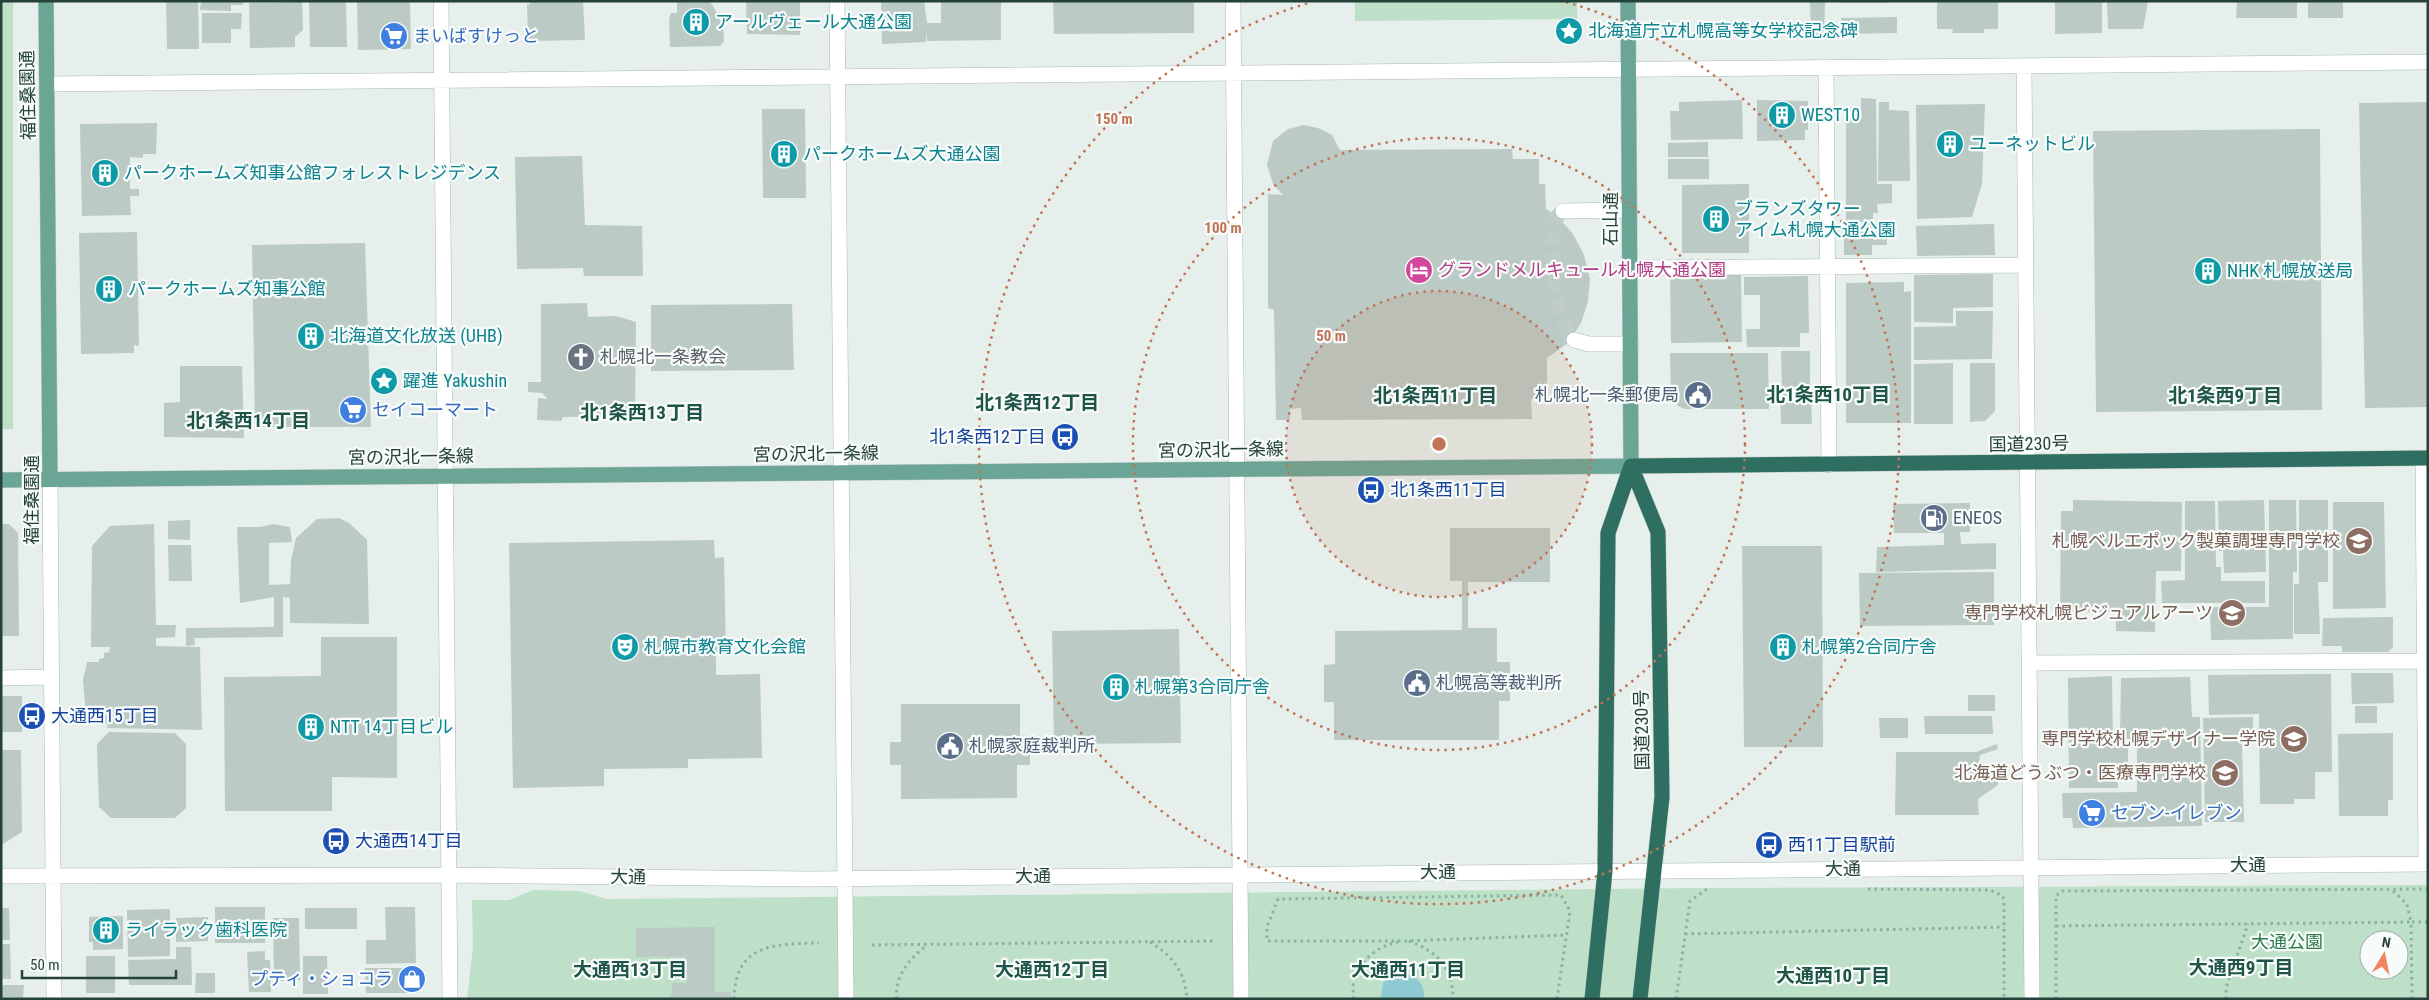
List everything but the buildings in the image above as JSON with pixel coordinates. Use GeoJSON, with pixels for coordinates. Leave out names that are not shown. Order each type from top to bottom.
{"type":"FeatureCollection","features":[{"type":"Feature","properties":{"kind":"highway","name":"国道230号"},"geometry":{"type":"LineString","coordinates":[[1631,466],[2425,458]]}},
{"type":"Feature","properties":{"kind":"highway","name":"国道230号"},"geometry":{"type":"LineString","coordinates":[[1631,466],[1658,532],[1662,797],[1640,999]]}},
{"type":"Feature","properties":{"kind":"highway","name":"国道230号"},"geometry":{"type":"LineString","coordinates":[[1592,999],[1605,871],[1608,533],[1631,466]]}},
{"type":"Feature","properties":{"kind":"main road","name":"福住桑園通"},"geometry":{"type":"LineString","coordinates":[[46,1],[50,479]]}},
{"type":"Feature","properties":{"kind":"main road","name":"石山通"},"geometry":{"type":"LineString","coordinates":[[1628,1],[1630,69],[1631,466]]}},
{"type":"Feature","properties":{"kind":"main road","name":"宮の沢北一条線"},"geometry":{"type":"LineString","coordinates":[[1,480],[1631,466]]}},
{"type":"Feature","properties":{"kind":"street"},"geometry":{"type":"LineString","coordinates":[[441,1],[450,999]]}},
{"type":"Feature","properties":{"kind":"street"},"geometry":{"type":"LineString","coordinates":[[837,1],[846,999]]}},
{"type":"Feature","properties":{"kind":"street"},"geometry":{"type":"LineString","coordinates":[[1233,1],[1241,999]]}},
{"type":"Feature","properties":{"kind":"street"},"geometry":{"type":"LineString","coordinates":[[47,84],[2428,62]]}},
{"type":"Feature","properties":{"kind":"street"},"geometry":{"type":"LineString","coordinates":[[2024,66],[2032,999]]}},
{"type":"Feature","properties":{"kind":"street"},"geometry":{"type":"LineString","coordinates":[[1826,68],[1829,465]]}},
{"type":"Feature","properties":{"kind":"street"},"geometry":{"type":"LineString","coordinates":[[1563,211],[1630,210]]}},
{"type":"Feature","properties":{"kind":"street"},"geometry":{"type":"LineString","coordinates":[[1630,268],[2026,265]]}},
{"type":"Feature","properties":{"kind":"street"},"geometry":{"type":"LineString","coordinates":[[1574,340],[1590,344],[1631,344]]}},
{"type":"Feature","properties":{"kind":"street"},"geometry":{"type":"LineString","coordinates":[[2425,458],[2427,864]]}},
{"type":"Feature","properties":{"kind":"street","name":"福住桑園通"},"geometry":{"type":"LineString","coordinates":[[50,479],[54,999]]}},
{"type":"Feature","properties":{"kind":"street"},"geometry":{"type":"LineString","coordinates":[[2029,663],[2426,655]]}},
{"type":"Feature","properties":{"kind":"street"},"geometry":{"type":"LineString","coordinates":[[1,678],[52,677]]}},
{"type":"Feature","properties":{"kind":"street","name":"大通"},"geometry":{"type":"LineString","coordinates":[[1,876],[449,875],[845,878],[2427,864]]}},
{"type":"Feature","properties":{"kind":"path"},"geometry":{"type":"LineString","coordinates":[[1676,999],[1690,901],[1708,888]]}},
{"type":"Feature","properties":{"kind":"path"},"geometry":{"type":"LineString","coordinates":[[1864,889],[1990,890],[2001,895],[2004,900],[2004,999]]}},
{"type":"Feature","properties":{"kind":"path"},"geometry":{"type":"LineString","coordinates":[[2391,889],[2407,904],[2411,922],[2412,999]]}},
{"type":"Feature","properties":{"kind":"path"},"geometry":{"type":"LineString","coordinates":[[2056,999],[2056,896],[2062,891],[2428,889]]}},
{"type":"Feature","properties":{"kind":"path"},"geometry":{"type":"LineString","coordinates":[[1557,999],[1570,912],[1561,895],[1278,899],[1267,928],[1267,941],[1407,941],[1566,935]]}},
{"type":"Feature","properties":{"kind":"path"},"geometry":{"type":"LineString","coordinates":[[2056,926],[2428,922]]}},
{"type":"Feature","properties":{"kind":"path"},"geometry":{"type":"LineString","coordinates":[[2226,999],[2226,988],[2248,924]]}},
{"type":"Feature","properties":{"kind":"path"},"geometry":{"type":"LineString","coordinates":[[1685,934],[2004,927]]}},
{"type":"Feature","properties":{"kind":"path"},"geometry":{"type":"LineString","coordinates":[[872,945],[1213,941]]}},
{"type":"Feature","properties":{"kind":"path"},"geometry":{"type":"LineString","coordinates":[[1354,999],[1355,978],[1362,963],[1375,951],[1390,944],[1407,941],[1422,946],[1436,954],[1446,967],[1452,982],[1453,999]]}},
{"type":"Feature","properties":{"kind":"path"},"geometry":{"type":"LineString","coordinates":[[1149,942],[1166,952],[1178,966],[1186,984],[1187,999]]}},
{"type":"Feature","properties":{"kind":"path"},"geometry":{"type":"LineString","coordinates":[[734,999],[735,980],[739,970],[762,949],[780,944],[819,943]]}},
{"type":"Feature","properties":{"kind":"path"},"geometry":{"type":"LineString","coordinates":[[897,999],[901,974],[911,957],[927,945]]}},
{"type":"Feature","properties":{"kind":"green space"},"geometry":{"type":"Polygon","coordinates":[[[1,1],[13,1],[13,429],[1,429],[1,1]]]}},
{"type":"Feature","properties":{"kind":"green space"},"geometry":{"type":"Polygon","coordinates":[[[1355,1],[1577,1],[1577,19],[1355,21],[1355,1]]]}},
{"type":"Feature","properties":{"kind":"green space","name":"大通公園"},"geometry":{"type":"Polygon","coordinates":[[[2428,885],[2428,999],[467,999],[473,947],[472,900],[509,900],[533,890],[579,891],[607,899],[1701,888],[2428,885]]]}},
{"type":"Feature","properties":{"kind":"water"},"geometry":{"type":"Polygon","coordinates":[[[1400,972],[1411,975],[1418,980],[1423,988],[1424,999],[1381,999],[1383,983],[1393,974],[1400,972]]]}},
{"type":"Feature","properties":{"kind":"tunnel"},"geometry":{"type":"LineString","coordinates":[[1563,211],[1553,221],[1554,283],[1559,314],[1565,328],[1574,340]]}},
{"type":"Feature","properties":{"kind":"place","name":"アールヴェール大通公園"},"geometry":{"type":"Point","coordinates":[696,22]}},
{"type":"Feature","properties":{"kind":"place","name":"北海道庁立札幌高等女学校記念碑"},"geometry":{"type":"Point","coordinates":[1569,31]}},
{"type":"Feature","properties":{"kind":"place","name":"まいばすけっと"},"geometry":{"type":"Point","coordinates":[394,36]}},
{"type":"Feature","properties":{"kind":"place","name":"WEST10"},"geometry":{"type":"Point","coordinates":[1782,115]}},
{"type":"Feature","properties":{"kind":"place","name":"ユーネットビル"},"geometry":{"type":"Point","coordinates":[1950,144]}},
{"type":"Feature","properties":{"kind":"place","name":"パークホームズ大通公園"},"geometry":{"type":"Point","coordinates":[784,154]}},
{"type":"Feature","properties":{"kind":"place","name":"パークホームズ知事公館フォレストレジデンス"},"geometry":{"type":"Point","coordinates":[105,173]}},
{"type":"Feature","properties":{"kind":"place","name":"ブランズタワー アイム札幌大通公園"},"geometry":{"type":"Point","coordinates":[1716,219]}},
{"type":"Feature","properties":{"kind":"place","name":"グランドメルキュール札幌大通公園"},"geometry":{"type":"Point","coordinates":[1419,270]}},
{"type":"Feature","properties":{"kind":"place","name":"NHK 札幌放送局"},"geometry":{"type":"Point","coordinates":[2208,271]}},
{"type":"Feature","properties":{"kind":"place","name":"パークホームズ知事公館"},"geometry":{"type":"Point","coordinates":[109,289]}},
{"type":"Feature","properties":{"kind":"place","name":"北海道文化放送 (UHB)"},"geometry":{"type":"Point","coordinates":[311,336]}},
{"type":"Feature","properties":{"kind":"place","name":"札幌北一条教会"},"geometry":{"type":"Point","coordinates":[581,357]}},
{"type":"Feature","properties":{"kind":"place","name":"躍進 Yakushin"},"geometry":{"type":"Point","coordinates":[384,381]}},
{"type":"Feature","properties":{"kind":"place","name":"札幌北一条郵便局"},"geometry":{"type":"Point","coordinates":[1698,395]}},
{"type":"Feature","properties":{"kind":"place","name":"セイコーマート"},"geometry":{"type":"Point","coordinates":[353,410]}},
{"type":"Feature","properties":{"kind":"place","name":"北1条西12丁目"},"geometry":{"type":"Point","coordinates":[1065,437]}},
{"type":"Feature","properties":{"kind":"place","name":"北1条西11丁目"},"geometry":{"type":"Point","coordinates":[1371,490]}},
{"type":"Feature","properties":{"kind":"place","name":"ENEOS"},"geometry":{"type":"Point","coordinates":[1934,518]}},
{"type":"Feature","properties":{"kind":"place","name":"札幌ベルエポック製菓調理専門学校"},"geometry":{"type":"Point","coordinates":[2359,541]}},
{"type":"Feature","properties":{"kind":"place","name":"専門学校札幌ビジュアルアーツ"},"geometry":{"type":"Point","coordinates":[2232,613]}},
{"type":"Feature","properties":{"kind":"place","name":"札幌市教育文化会館"},"geometry":{"type":"Point","coordinates":[625,647]}},
{"type":"Feature","properties":{"kind":"place","name":"札幌第2合同庁舎"},"geometry":{"type":"Point","coordinates":[1783,647]}},
{"type":"Feature","properties":{"kind":"place","name":"札幌高等裁判所"},"geometry":{"type":"Point","coordinates":[1417,683]}},
{"type":"Feature","properties":{"kind":"place","name":"札幌第3合同庁舎"},"geometry":{"type":"Point","coordinates":[1116,687]}},
{"type":"Feature","properties":{"kind":"place","name":"大通西15丁目"},"geometry":{"type":"Point","coordinates":[32,716]}},
{"type":"Feature","properties":{"kind":"place","name":"NTT 14丁目ビル"},"geometry":{"type":"Point","coordinates":[311,727]}},
{"type":"Feature","properties":{"kind":"place","name":"専門学校札幌デザイナー学院"},"geometry":{"type":"Point","coordinates":[2294,739]}},
{"type":"Feature","properties":{"kind":"place","name":"札幌家庭裁判所"},"geometry":{"type":"Point","coordinates":[950,746]}},
{"type":"Feature","properties":{"kind":"place","name":"北海道どうぶつ・医療専門学校"},"geometry":{"type":"Point","coordinates":[2225,773]}},
{"type":"Feature","properties":{"kind":"place","name":"セブン-イレブン"},"geometry":{"type":"Point","coordinates":[2092,813]}},
{"type":"Feature","properties":{"kind":"place","name":"大通西14丁目"},"geometry":{"type":"Point","coordinates":[336,841]}},
{"type":"Feature","properties":{"kind":"place","name":"西11丁目駅前"},"geometry":{"type":"Point","coordinates":[1769,845]}},
{"type":"Feature","properties":{"kind":"place","name":"ライラック歯科医院"},"geometry":{"type":"Point","coordinates":[106,930]}},
{"type":"Feature","properties":{"kind":"place","name":"プティ・ショコラ"},"geometry":{"type":"Point","coordinates":[412,979]}},
{"type":"Feature","properties":{"kind":"district","name":"北1条西10丁目"},"geometry":{"type":"Point","coordinates":[1828,394]}},
{"type":"Feature","properties":{"kind":"district","name":"北1条西11丁目"},"geometry":{"type":"Point","coordinates":[1435,395]}},
{"type":"Feature","properties":{"kind":"district","name":"北1条西9丁目"},"geometry":{"type":"Point","coordinates":[2225,395]}},
{"type":"Feature","properties":{"kind":"district","name":"北1条西12丁目"},"geometry":{"type":"Point","coordinates":[1037,402]}},
{"type":"Feature","properties":{"kind":"district","name":"北1条西13丁目"},"geometry":{"type":"Point","coordinates":[642,412]}},
{"type":"Feature","properties":{"kind":"district","name":"北1条西14丁目"},"geometry":{"type":"Point","coordinates":[248,420]}},
{"type":"Feature","properties":{"kind":"district","name":"大通西9丁目"},"geometry":{"type":"Point","coordinates":[2241,967]}},
{"type":"Feature","properties":{"kind":"district","name":"大通西13丁目"},"geometry":{"type":"Point","coordinates":[630,969]}},
{"type":"Feature","properties":{"kind":"district","name":"大通西12丁目"},"geometry":{"type":"Point","coordinates":[1052,969]}},
{"type":"Feature","properties":{"kind":"district","name":"大通西11丁目"},"geometry":{"type":"Point","coordinates":[1408,969]}},
{"type":"Feature","properties":{"kind":"district","name":"大通西10丁目"},"geometry":{"type":"Point","coordinates":[1833,975]}}]}
